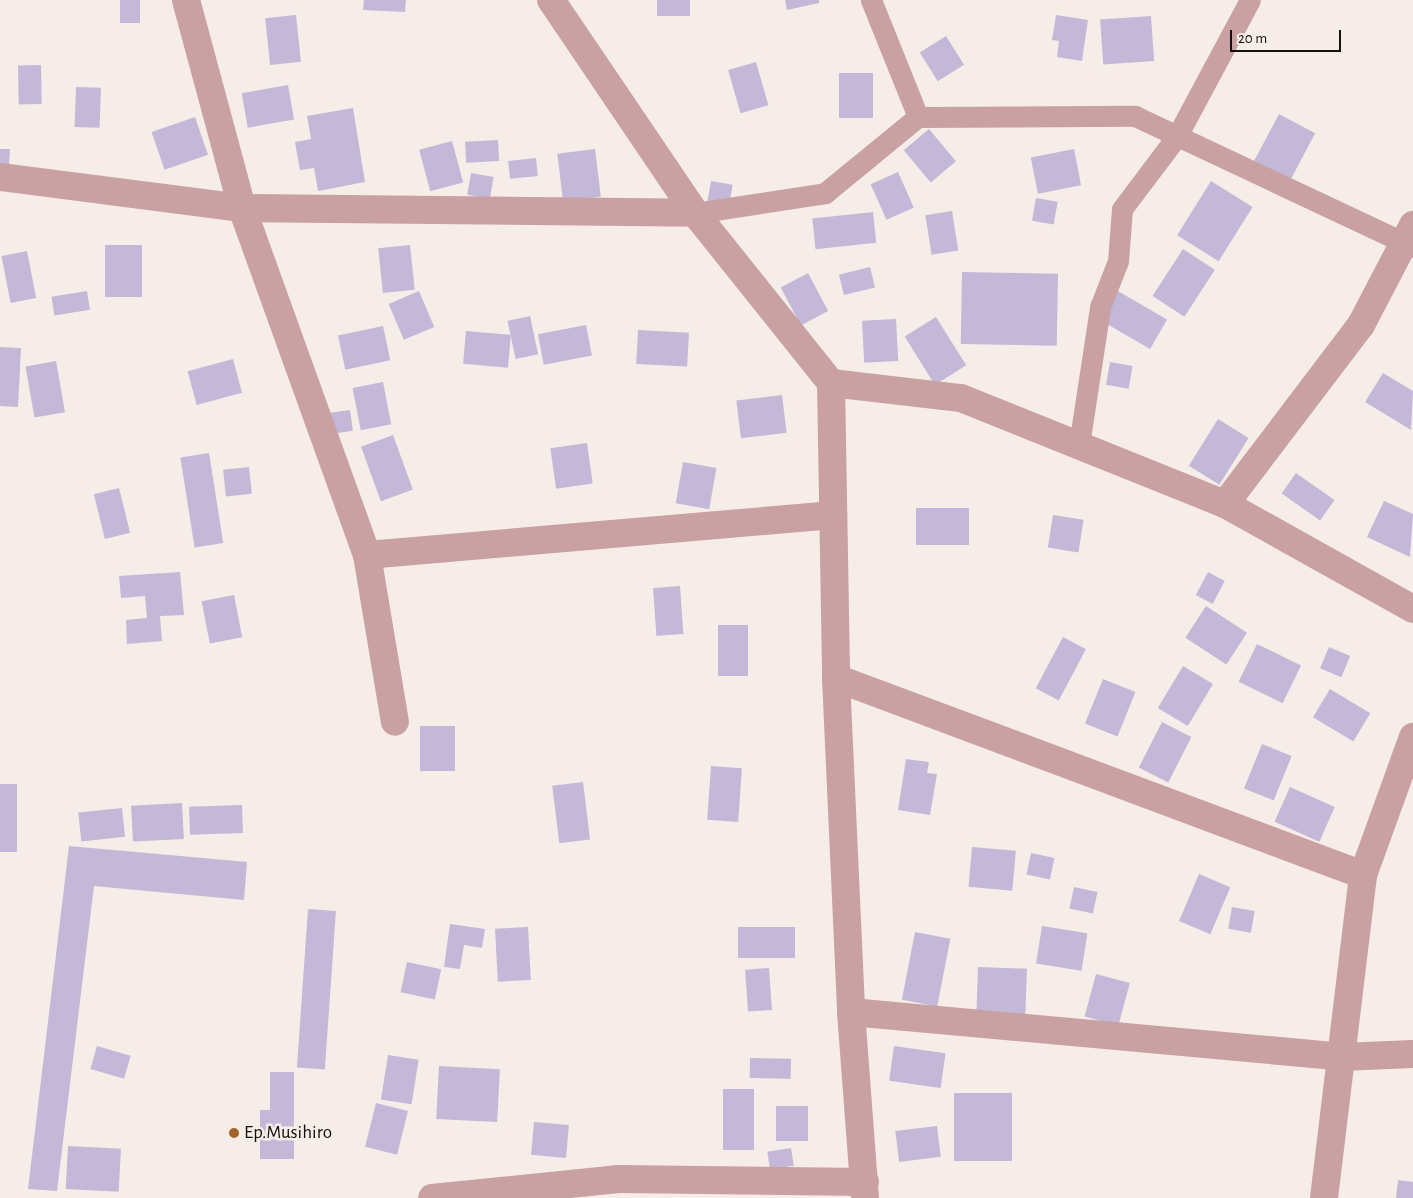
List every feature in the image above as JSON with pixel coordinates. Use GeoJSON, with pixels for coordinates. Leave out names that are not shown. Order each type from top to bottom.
{"type":"FeatureCollection","features":[{"type":"Feature","properties":{"kind":"street"},"geometry":{"type":"LineString","coordinates":[[186,0],[242,208],[366,554],[395,722]]}},
{"type":"Feature","properties":{"kind":"street"},"geometry":{"type":"LineString","coordinates":[[432,1198],[619,1179],[865,1190],[851,1012],[836,678],[831,383],[695,213],[551,0]]}},
{"type":"Feature","properties":{"kind":"street"},"geometry":{"type":"LineString","coordinates":[[0,177],[242,208],[695,213]]}},
{"type":"Feature","properties":{"kind":"street"},"geometry":{"type":"LineString","coordinates":[[1225,504],[1361,324],[1410,238]]}},
{"type":"Feature","properties":{"kind":"street"},"geometry":{"type":"LineString","coordinates":[[831,383],[961,398],[1225,504],[1413,609]]}},
{"type":"Feature","properties":{"kind":"street"},"geometry":{"type":"LineString","coordinates":[[366,554],[832,515]]}},
{"type":"Feature","properties":{"kind":"street"},"geometry":{"type":"LineString","coordinates":[[836,678],[1363,875]]}},
{"type":"Feature","properties":{"kind":"street"},"geometry":{"type":"LineString","coordinates":[[1324,1198],[1363,875],[1413,737]]}},
{"type":"Feature","properties":{"kind":"street"},"geometry":{"type":"LineString","coordinates":[[851,1012],[1341,1057],[1413,1054]]}},
{"type":"Feature","properties":{"kind":"lane"},"geometry":{"type":"LineString","coordinates":[[871,0],[918,117]]}},
{"type":"Feature","properties":{"kind":"lane"},"geometry":{"type":"LineString","coordinates":[[1079,445],[1100,307],[1118,261],[1122,209],[1177,136],[1250,0]]}},
{"type":"Feature","properties":{"kind":"lane"},"geometry":{"type":"LineString","coordinates":[[695,213],[824,193],[918,117],[1135,116],[1410,238]]}},
{"type":"Feature","properties":{"kind":"building"},"geometry":{"type":"Polygon","coordinates":[[[120,0],[140,0],[140,23],[120,23],[120,0]]]}},
{"type":"Feature","properties":{"kind":"building"},"geometry":{"type":"Polygon","coordinates":[[[364,0],[406,0],[405,12],[363,10],[364,0]]]}},
{"type":"Feature","properties":{"kind":"building"},"geometry":{"type":"Polygon","coordinates":[[[657,0],[690,0],[690,16],[657,16],[657,0]]]}},
{"type":"Feature","properties":{"kind":"building"},"geometry":{"type":"Polygon","coordinates":[[[785,0],[819,0],[819,3],[787,10],[785,0]]]}},
{"type":"Feature","properties":{"kind":"building"},"geometry":{"type":"Polygon","coordinates":[[[296,15],[301,62],[270,65],[265,18],[296,15]]]}},
{"type":"Feature","properties":{"kind":"building"},"geometry":{"type":"Polygon","coordinates":[[[1056,15],[1088,20],[1082,61],[1057,57],[1059,41],[1052,40],[1056,15]]]}},
{"type":"Feature","properties":{"kind":"building"},"geometry":{"type":"Polygon","coordinates":[[[1151,16],[1154,61],[1103,64],[1100,20],[1151,16]]]}},
{"type":"Feature","properties":{"kind":"building"},"geometry":{"type":"Polygon","coordinates":[[[946,36],[964,65],[938,81],[920,52],[946,36]]]}},
{"type":"Feature","properties":{"kind":"building"},"geometry":{"type":"Polygon","coordinates":[[[756,62],[768,105],[741,113],[728,70],[756,62]]]}},
{"type":"Feature","properties":{"kind":"building"},"geometry":{"type":"Polygon","coordinates":[[[18,65],[41,65],[42,104],[19,104],[18,65]]]}},
{"type":"Feature","properties":{"kind":"building"},"geometry":{"type":"Polygon","coordinates":[[[839,73],[873,73],[873,118],[839,118],[839,73]]]}},
{"type":"Feature","properties":{"kind":"building"},"geometry":{"type":"Polygon","coordinates":[[[288,85],[294,119],[248,128],[242,93],[288,85]]]}},
{"type":"Feature","properties":{"kind":"building"},"geometry":{"type":"Polygon","coordinates":[[[76,87],[101,88],[100,128],[75,127],[76,87]]]}},
{"type":"Feature","properties":{"kind":"building"},"geometry":{"type":"Polygon","coordinates":[[[353,108],[365,182],[318,191],[314,168],[300,170],[295,142],[311,139],[307,116],[353,108]]]}},
{"type":"Feature","properties":{"kind":"building"},"geometry":{"type":"Polygon","coordinates":[[[1279,114],[1315,133],[1286,188],[1250,169],[1279,114]]]}},
{"type":"Feature","properties":{"kind":"building"},"geometry":{"type":"Polygon","coordinates":[[[195,117],[208,155],[165,170],[152,132],[195,117]]]}},
{"type":"Feature","properties":{"kind":"building"},"geometry":{"type":"Polygon","coordinates":[[[929,129],[956,161],[931,182],[904,150],[929,129]]]}},
{"type":"Feature","properties":{"kind":"building"},"geometry":{"type":"Polygon","coordinates":[[[498,140],[499,161],[466,163],[465,142],[498,140]]]}},
{"type":"Feature","properties":{"kind":"building"},"geometry":{"type":"Polygon","coordinates":[[[452,141],[463,183],[430,191],[419,150],[452,141]]]}},
{"type":"Feature","properties":{"kind":"building"},"geometry":{"type":"Polygon","coordinates":[[[0,149],[10,149],[9,165],[0,164],[0,149]]]}},
{"type":"Feature","properties":{"kind":"building"},"geometry":{"type":"Polygon","coordinates":[[[595,149],[601,197],[563,201],[557,154],[595,149]]]}},
{"type":"Feature","properties":{"kind":"building"},"geometry":{"type":"Polygon","coordinates":[[[1074,149],[1081,185],[1038,194],[1031,157],[1074,149]]]}},
{"type":"Feature","properties":{"kind":"building"},"geometry":{"type":"Polygon","coordinates":[[[536,158],[538,176],[510,179],[508,161],[536,158]]]}},
{"type":"Feature","properties":{"kind":"building"},"geometry":{"type":"Polygon","coordinates":[[[898,172],[914,208],[886,220],[871,184],[898,172]]]}},
{"type":"Feature","properties":{"kind":"building"},"geometry":{"type":"Polygon","coordinates":[[[471,173],[494,177],[490,199],[467,195],[471,173]]]}},
{"type":"Feature","properties":{"kind":"building"},"geometry":{"type":"Polygon","coordinates":[[[711,181],[733,185],[729,207],[707,204],[711,181]]]}},
{"type":"Feature","properties":{"kind":"building"},"geometry":{"type":"Polygon","coordinates":[[[1211,181],[1253,207],[1219,261],[1177,235],[1211,181]]]}},
{"type":"Feature","properties":{"kind":"building"},"geometry":{"type":"Polygon","coordinates":[[[1036,198],[1058,202],[1054,224],[1032,221],[1036,198]]]}},
{"type":"Feature","properties":{"kind":"building"},"geometry":{"type":"Polygon","coordinates":[[[952,211],[958,251],[932,255],[925,215],[952,211]]]}},
{"type":"Feature","properties":{"kind":"building"},"geometry":{"type":"Polygon","coordinates":[[[873,212],[876,243],[816,249],[812,218],[873,212]]]}},
{"type":"Feature","properties":{"kind":"building"},"geometry":{"type":"Polygon","coordinates":[[[105,245],[142,245],[142,297],[105,297],[105,245]]]}},
{"type":"Feature","properties":{"kind":"building"},"geometry":{"type":"Polygon","coordinates":[[[410,245],[415,290],[383,293],[378,248],[410,245]]]}},
{"type":"Feature","properties":{"kind":"building"},"geometry":{"type":"Polygon","coordinates":[[[1183,249],[1215,270],[1184,317],[1153,296],[1183,249]]]}},
{"type":"Feature","properties":{"kind":"building"},"geometry":{"type":"Polygon","coordinates":[[[27,251],[36,298],[11,303],[1,256],[27,251]]]}},
{"type":"Feature","properties":{"kind":"building"},"geometry":{"type":"Polygon","coordinates":[[[870,267],[875,287],[844,295],[839,275],[870,267]]]}},
{"type":"Feature","properties":{"kind":"building"},"geometry":{"type":"Polygon","coordinates":[[[962,272],[1058,274],[1057,346],[961,344],[962,272]]]}},
{"type":"Feature","properties":{"kind":"building"},"geometry":{"type":"Polygon","coordinates":[[[808,273],[828,311],[801,326],[781,288],[808,273]]]}},
{"type":"Feature","properties":{"kind":"building"},"geometry":{"type":"Polygon","coordinates":[[[1116,290],[1167,320],[1150,349],[1099,319],[1116,290]]]}},
{"type":"Feature","properties":{"kind":"building"},"geometry":{"type":"Polygon","coordinates":[[[87,291],[90,310],[54,315],[51,297],[87,291]]]}},
{"type":"Feature","properties":{"kind":"building"},"geometry":{"type":"Polygon","coordinates":[[[419,291],[434,327],[404,340],[389,304],[419,291]]]}},
{"type":"Feature","properties":{"kind":"building"},"geometry":{"type":"Polygon","coordinates":[[[530,316],[538,354],[516,359],[508,321],[530,316]]]}},
{"type":"Feature","properties":{"kind":"building"},"geometry":{"type":"Polygon","coordinates":[[[936,317],[966,365],[935,385],[905,337],[936,317]]]}},
{"type":"Feature","properties":{"kind":"building"},"geometry":{"type":"Polygon","coordinates":[[[896,319],[898,361],[864,363],[862,321],[896,319]]]}},
{"type":"Feature","properties":{"kind":"building"},"geometry":{"type":"Polygon","coordinates":[[[586,325],[592,355],[544,365],[538,334],[586,325]]]}},
{"type":"Feature","properties":{"kind":"building"},"geometry":{"type":"Polygon","coordinates":[[[383,326],[390,360],[345,370],[338,336],[383,326]]]}},
{"type":"Feature","properties":{"kind":"building"},"geometry":{"type":"Polygon","coordinates":[[[638,330],[689,333],[687,367],[636,364],[638,330]]]}},
{"type":"Feature","properties":{"kind":"building"},"geometry":{"type":"Polygon","coordinates":[[[466,331],[511,335],[508,368],[463,364],[466,331]]]}},
{"type":"Feature","properties":{"kind":"building"},"geometry":{"type":"Polygon","coordinates":[[[0,347],[21,348],[18,407],[0,406],[0,347]]]}},
{"type":"Feature","properties":{"kind":"building"},"geometry":{"type":"Polygon","coordinates":[[[233,359],[242,393],[197,405],[188,371],[233,359]]]}},
{"type":"Feature","properties":{"kind":"building"},"geometry":{"type":"Polygon","coordinates":[[[56,361],[65,412],[35,418],[25,366],[56,361]]]}},
{"type":"Feature","properties":{"kind":"building"},"geometry":{"type":"Polygon","coordinates":[[[1110,362],[1133,366],[1129,389],[1106,385],[1110,362]]]}},
{"type":"Feature","properties":{"kind":"building"},"geometry":{"type":"Polygon","coordinates":[[[1383,373],[1413,391],[1411,430],[1365,402],[1383,373]]]}},
{"type":"Feature","properties":{"kind":"building"},"geometry":{"type":"Polygon","coordinates":[[[383,382],[391,424],[361,430],[353,388],[383,382]]]}},
{"type":"Feature","properties":{"kind":"building"},"geometry":{"type":"Polygon","coordinates":[[[782,395],[787,433],[741,438],[736,401],[782,395]]]}},
{"type":"Feature","properties":{"kind":"building"},"geometry":{"type":"Polygon","coordinates":[[[350,410],[353,431],[329,434],[326,413],[350,410]]]}},
{"type":"Feature","properties":{"kind":"building"},"geometry":{"type":"Polygon","coordinates":[[[1218,419],[1249,438],[1219,485],[1189,466],[1218,419]]]}},
{"type":"Feature","properties":{"kind":"building"},"geometry":{"type":"Polygon","coordinates":[[[393,435],[413,490],[381,501],[361,447],[393,435]]]}},
{"type":"Feature","properties":{"kind":"building"},"geometry":{"type":"Polygon","coordinates":[[[587,443],[593,484],[556,489],[550,448],[587,443]]]}},
{"type":"Feature","properties":{"kind":"building"},"geometry":{"type":"Polygon","coordinates":[[[209,453],[223,543],[195,547],[180,458],[209,453]]]}},
{"type":"Feature","properties":{"kind":"building"},"geometry":{"type":"Polygon","coordinates":[[[683,462],[716,468],[709,509],[676,503],[683,462]]]}},
{"type":"Feature","properties":{"kind":"building"},"geometry":{"type":"Polygon","coordinates":[[[249,467],[252,494],[226,497],[223,470],[249,467]]]}},
{"type":"Feature","properties":{"kind":"building"},"geometry":{"type":"Polygon","coordinates":[[[1296,473],[1335,500],[1320,520],[1282,493],[1296,473]]]}},
{"type":"Feature","properties":{"kind":"building"},"geometry":{"type":"Polygon","coordinates":[[[119,488],[130,533],[105,539],[94,494],[119,488]]]}},
{"type":"Feature","properties":{"kind":"building"},"geometry":{"type":"Polygon","coordinates":[[[1384,501],[1413,514],[1410,557],[1367,537],[1384,501]]]}},
{"type":"Feature","properties":{"kind":"building"},"geometry":{"type":"Polygon","coordinates":[[[916,508],[969,508],[969,545],[916,545],[916,508]]]}},
{"type":"Feature","properties":{"kind":"building"},"geometry":{"type":"Polygon","coordinates":[[[1053,515],[1084,520],[1078,552],[1048,548],[1053,515]]]}},
{"type":"Feature","properties":{"kind":"building"},"geometry":{"type":"Polygon","coordinates":[[[180,572],[184,615],[160,616],[162,641],[127,644],[126,620],[147,618],[145,596],[121,598],[119,576],[180,572]]]}},
{"type":"Feature","properties":{"kind":"building"},"geometry":{"type":"Polygon","coordinates":[[[1208,572],[1225,581],[1213,604],[1196,595],[1208,572]]]}},
{"type":"Feature","properties":{"kind":"building"},"geometry":{"type":"Polygon","coordinates":[[[680,586],[683,634],[656,636],[653,588],[680,586]]]}},
{"type":"Feature","properties":{"kind":"building"},"geometry":{"type":"Polygon","coordinates":[[[234,595],[242,637],[210,644],[202,601],[234,595]]]}},
{"type":"Feature","properties":{"kind":"building"},"geometry":{"type":"Polygon","coordinates":[[[1206,606],[1247,633],[1226,665],[1185,638],[1206,606]]]}},
{"type":"Feature","properties":{"kind":"building"},"geometry":{"type":"Polygon","coordinates":[[[718,625],[748,625],[748,676],[718,676],[718,625]]]}},
{"type":"Feature","properties":{"kind":"building"},"geometry":{"type":"Polygon","coordinates":[[[1063,637],[1086,649],[1059,700],[1036,688],[1063,637]]]}},
{"type":"Feature","properties":{"kind":"building"},"geometry":{"type":"Polygon","coordinates":[[[1257,644],[1301,665],[1283,703],[1239,682],[1257,644]]]}},
{"type":"Feature","properties":{"kind":"building"},"geometry":{"type":"Polygon","coordinates":[[[1329,647],[1350,656],[1341,677],[1320,668],[1329,647]]]}},
{"type":"Feature","properties":{"kind":"building"},"geometry":{"type":"Polygon","coordinates":[[[1183,666],[1213,684],[1188,726],[1158,708],[1183,666]]]}},
{"type":"Feature","properties":{"kind":"building"},"geometry":{"type":"Polygon","coordinates":[[[1103,679],[1135,692],[1117,737],[1085,724],[1103,679]]]}},
{"type":"Feature","properties":{"kind":"building"},"geometry":{"type":"Polygon","coordinates":[[[1330,689],[1370,713],[1353,741],[1313,717],[1330,689]]]}},
{"type":"Feature","properties":{"kind":"building"},"geometry":{"type":"Polygon","coordinates":[[[1162,722],[1191,737],[1168,782],[1139,767],[1162,722]]]}},
{"type":"Feature","properties":{"kind":"building"},"geometry":{"type":"Polygon","coordinates":[[[420,726],[455,726],[455,771],[420,771],[420,726]]]}},
{"type":"Feature","properties":{"kind":"building"},"geometry":{"type":"Polygon","coordinates":[[[1262,744],[1292,756],[1274,800],[1244,789],[1262,744]]]}},
{"type":"Feature","properties":{"kind":"building"},"geometry":{"type":"Polygon","coordinates":[[[906,759],[929,762],[927,773],[937,774],[930,815],[898,810],[906,759]]]}},
{"type":"Feature","properties":{"kind":"building"},"geometry":{"type":"Polygon","coordinates":[[[711,766],[742,768],[738,822],[707,820],[711,766]]]}},
{"type":"Feature","properties":{"kind":"building"},"geometry":{"type":"Polygon","coordinates":[[[583,782],[590,840],[559,843],[552,786],[583,782]]]}},
{"type":"Feature","properties":{"kind":"building"},"geometry":{"type":"Polygon","coordinates":[[[0,784],[17,784],[17,852],[0,852],[0,784]]]}},
{"type":"Feature","properties":{"kind":"building"},"geometry":{"type":"Polygon","coordinates":[[[1290,787],[1335,807],[1319,842],[1275,822],[1290,787]]]}},
{"type":"Feature","properties":{"kind":"building"},"geometry":{"type":"Polygon","coordinates":[[[182,803],[184,839],[133,842],[131,806],[182,803]]]}},
{"type":"Feature","properties":{"kind":"building"},"geometry":{"type":"Polygon","coordinates":[[[242,805],[243,833],[190,835],[189,807],[242,805]]]}},
{"type":"Feature","properties":{"kind":"building"},"geometry":{"type":"Polygon","coordinates":[[[122,808],[125,837],[81,841],[78,813],[122,808]]]}},
{"type":"Feature","properties":{"kind":"building"},"geometry":{"type":"Polygon","coordinates":[[[69,846],[247,862],[244,900],[94,886],[57,1191],[28,1189],[69,846]]]}},
{"type":"Feature","properties":{"kind":"building"},"geometry":{"type":"Polygon","coordinates":[[[972,847],[1016,851],[1012,891],[969,887],[972,847]]]}},
{"type":"Feature","properties":{"kind":"building"},"geometry":{"type":"Polygon","coordinates":[[[1031,853],[1054,858],[1050,880],[1026,875],[1031,853]]]}},
{"type":"Feature","properties":{"kind":"building"},"geometry":{"type":"Polygon","coordinates":[[[1199,874],[1230,887],[1210,934],[1179,921],[1199,874]]]}},
{"type":"Feature","properties":{"kind":"building"},"geometry":{"type":"Polygon","coordinates":[[[1074,887],[1097,892],[1093,914],[1069,909],[1074,887]]]}},
{"type":"Feature","properties":{"kind":"building"},"geometry":{"type":"Polygon","coordinates":[[[1232,907],[1255,911],[1251,933],[1228,929],[1232,907]]]}},
{"type":"Feature","properties":{"kind":"building"},"geometry":{"type":"Polygon","coordinates":[[[308,909],[336,911],[325,1070],[297,1068],[308,909]]]}},
{"type":"Feature","properties":{"kind":"building"},"geometry":{"type":"Polygon","coordinates":[[[450,924],[485,929],[482,948],[464,945],[460,969],[444,967],[450,924]]]}},
{"type":"Feature","properties":{"kind":"building"},"geometry":{"type":"Polygon","coordinates":[[[1042,926],[1087,933],[1081,971],[1036,964],[1042,926]]]}},
{"type":"Feature","properties":{"kind":"building"},"geometry":{"type":"Polygon","coordinates":[[[528,927],[531,980],[498,982],[495,929],[528,927]]]}},
{"type":"Feature","properties":{"kind":"building"},"geometry":{"type":"Polygon","coordinates":[[[738,927],[795,927],[795,958],[738,958],[738,927]]]}},
{"type":"Feature","properties":{"kind":"building"},"geometry":{"type":"Polygon","coordinates":[[[915,932],[950,939],[937,1007],[902,1000],[915,932]]]}},
{"type":"Feature","properties":{"kind":"building"},"geometry":{"type":"Polygon","coordinates":[[[407,962],[441,969],[435,1000],[401,992],[407,962]]]}},
{"type":"Feature","properties":{"kind":"building"},"geometry":{"type":"Polygon","coordinates":[[[978,967],[1027,969],[1025,1017],[976,1015],[978,967]]]}},
{"type":"Feature","properties":{"kind":"building"},"geometry":{"type":"Polygon","coordinates":[[[769,968],[772,1010],[748,1012],[745,970],[769,968]]]}},
{"type":"Feature","properties":{"kind":"building"},"geometry":{"type":"Polygon","coordinates":[[[1096,974],[1130,983],[1118,1026],[1085,1017],[1096,974]]]}},
{"type":"Feature","properties":{"kind":"building"},"geometry":{"type":"Polygon","coordinates":[[[97,1046],[131,1056],[124,1079],[90,1069],[97,1046]]]}},
{"type":"Feature","properties":{"kind":"building"},"geometry":{"type":"Polygon","coordinates":[[[894,1046],[945,1053],[941,1088],[889,1081],[894,1046]]]}},
{"type":"Feature","properties":{"kind":"building"},"geometry":{"type":"Polygon","coordinates":[[[388,1055],[419,1060],[412,1104],[381,1099],[388,1055]]]}},
{"type":"Feature","properties":{"kind":"building"},"geometry":{"type":"Polygon","coordinates":[[[750,1058],[791,1059],[791,1079],[750,1078],[750,1058]]]}},
{"type":"Feature","properties":{"kind":"building"},"geometry":{"type":"Polygon","coordinates":[[[439,1066],[500,1069],[497,1122],[436,1119],[439,1066]]]}},
{"type":"Feature","properties":{"kind":"building"},"geometry":{"type":"Polygon","coordinates":[[[270,1072],[294,1072],[294,1159],[260,1159],[260,1110],[270,1110],[270,1072]]]}},
{"type":"Feature","properties":{"kind":"building"},"geometry":{"type":"Polygon","coordinates":[[[723,1089],[754,1089],[754,1150],[723,1150],[723,1089]]]}},
{"type":"Feature","properties":{"kind":"building"},"geometry":{"type":"Polygon","coordinates":[[[954,1093],[1012,1093],[1012,1161],[954,1161],[954,1093]]]}},
{"type":"Feature","properties":{"kind":"building"},"geometry":{"type":"Polygon","coordinates":[[[376,1103],[408,1111],[397,1155],[365,1147],[376,1103]]]}},
{"type":"Feature","properties":{"kind":"building"},"geometry":{"type":"Polygon","coordinates":[[[776,1106],[808,1106],[808,1141],[776,1141],[776,1106]]]}},
{"type":"Feature","properties":{"kind":"building"},"geometry":{"type":"Polygon","coordinates":[[[534,1122],[569,1125],[566,1158],[531,1155],[534,1122]]]}},
{"type":"Feature","properties":{"kind":"building"},"geometry":{"type":"Polygon","coordinates":[[[937,1126],[941,1157],[899,1162],[895,1131],[937,1126]]]}},
{"type":"Feature","properties":{"kind":"building"},"geometry":{"type":"Polygon","coordinates":[[[68,1146],[121,1149],[119,1192],[66,1189],[68,1146]]]}},
{"type":"Feature","properties":{"kind":"building"},"geometry":{"type":"Polygon","coordinates":[[[791,1148],[794,1166],[770,1170],[767,1152],[791,1148]]]}},
{"type":"Feature","properties":{"kind":"building"},"geometry":{"type":"Polygon","coordinates":[[[1398,1180],[1413,1182],[1413,1198],[1396,1198],[1398,1180]]]}},
{"type":"Feature","properties":{"kind":"place","name":"Ep.Musihiro"},"geometry":{"type":"Point","coordinates":[234,1133]}}]}
